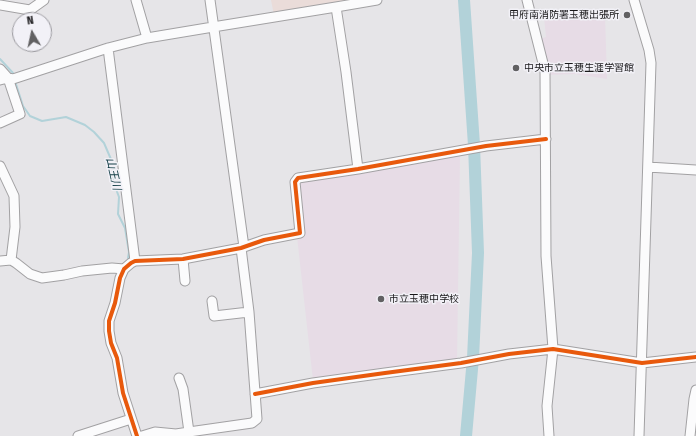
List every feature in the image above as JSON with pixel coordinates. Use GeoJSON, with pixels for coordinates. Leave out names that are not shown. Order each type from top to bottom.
{"type":"FeatureCollection","features":[{"type":"Feature","properties":{"kind":"street"},"geometry":{"type":"LineString","coordinates":[[0,5],[30,10],[44,0]]}},
{"type":"Feature","properties":{"kind":"street"},"geometry":{"type":"LineString","coordinates":[[136,0],[147,38]]}},
{"type":"Feature","properties":{"kind":"street"},"geometry":{"type":"LineString","coordinates":[[142,436],[155,432],[176,434],[194,433],[252,423],[257,419],[243,248],[210,0]]}},
{"type":"Feature","properties":{"kind":"street"},"geometry":{"type":"LineString","coordinates":[[10,78],[108,48],[147,38],[336,8],[377,0]]}},
{"type":"Feature","properties":{"kind":"street"},"geometry":{"type":"LineString","coordinates":[[527,0],[545,71],[546,256],[553,349],[547,406],[549,436]]}},
{"type":"Feature","properties":{"kind":"street"},"geometry":{"type":"LineString","coordinates":[[634,0],[651,63],[639,436]]}},
{"type":"Feature","properties":{"kind":"street"},"geometry":{"type":"LineString","coordinates":[[336,8],[346,72],[358,169]]}},
{"type":"Feature","properties":{"kind":"street"},"geometry":{"type":"LineString","coordinates":[[108,48],[135,261]]}},
{"type":"Feature","properties":{"kind":"street"},"geometry":{"type":"LineString","coordinates":[[0,68],[10,78],[20,114],[0,123]]}},
{"type":"Feature","properties":{"kind":"street"},"geometry":{"type":"LineString","coordinates":[[137,436],[123,393],[117,358],[111,343],[109,331],[109,321],[115,303],[120,278],[124,269],[131,263],[135,261],[183,259],[243,248],[264,240],[300,232],[295,182],[298,178],[486,146],[546,139]]}},
{"type":"Feature","properties":{"kind":"street"},"geometry":{"type":"LineString","coordinates":[[0,166],[14,196],[15,227],[11,260]]}},
{"type":"Feature","properties":{"kind":"street"},"geometry":{"type":"LineString","coordinates":[[648,167],[696,170]]}},
{"type":"Feature","properties":{"kind":"street"},"geometry":{"type":"LineString","coordinates":[[183,259],[185,281]]}},
{"type":"Feature","properties":{"kind":"street"},"geometry":{"type":"LineString","coordinates":[[0,261],[11,260],[30,274],[42,278],[82,271],[112,268],[124,269]]}},
{"type":"Feature","properties":{"kind":"street"},"geometry":{"type":"LineString","coordinates":[[212,301],[214,316],[249,312]]}},
{"type":"Feature","properties":{"kind":"street"},"geometry":{"type":"LineString","coordinates":[[254,394],[314,383],[553,349],[642,363],[696,357]]}},
{"type":"Feature","properties":{"kind":"street"},"geometry":{"type":"LineString","coordinates":[[179,378],[194,433]]}},
{"type":"Feature","properties":{"kind":"street"},"geometry":{"type":"LineString","coordinates":[[690,436],[696,390]]}},
{"type":"Feature","properties":{"kind":"street"},"geometry":{"type":"LineString","coordinates":[[78,436],[131,419]]}},
{"type":"Feature","properties":{"kind":"shaded area"},"geometry":{"type":"Polygon","coordinates":[[[271,0],[377,0],[274,15],[271,0]]]}},
{"type":"Feature","properties":{"kind":"shaded area"},"geometry":{"type":"Polygon","coordinates":[[[605,15],[607,79],[575,74],[545,75],[537,40],[546,37],[544,17],[605,15]]]}},
{"type":"Feature","properties":{"kind":"shaded area","name":"市立玉穂中学校"},"geometry":{"type":"Polygon","coordinates":[[[460,154],[457,362],[313,380],[297,236],[298,181],[460,154]]]}},
{"type":"Feature","properties":{"kind":"waterway"},"geometry":{"type":"LineString","coordinates":[[464,0],[474,145],[478,253],[473,358],[466,436]]}},
{"type":"Feature","properties":{"kind":"waterway","name":"山王川"},"geometry":{"type":"LineString","coordinates":[[0,59],[13,73],[14,77]]}},
{"type":"Feature","properties":{"kind":"waterway","name":"山王川"},"geometry":{"type":"LineString","coordinates":[[15,81],[23,106],[30,116],[42,121],[66,117],[85,125],[104,143],[113,164],[113,181],[119,197],[118,214],[125,228],[129,252],[128,258]]}},
{"type":"Feature","properties":{"kind":"cycle path"},"geometry":{"type":"LineString","coordinates":[[137,436],[123,393],[117,358],[111,343],[109,331],[109,321],[115,303],[120,278],[124,269],[131,263],[135,261],[183,259],[241,248],[264,240],[300,233],[295,182],[298,178],[486,146],[546,139]]}},
{"type":"Feature","properties":{"kind":"cycle path"},"geometry":{"type":"LineString","coordinates":[[255,394],[313,383],[461,363],[509,354],[553,349],[642,363],[696,357]]}},
{"type":"Feature","properties":{"kind":"place","name":"甲府南消防署玉穂出張所"},"geometry":{"type":"Point","coordinates":[627,15]}},
{"type":"Feature","properties":{"kind":"place","name":"中央市立玉穂生涯学習館"},"geometry":{"type":"Point","coordinates":[516,68]}},
{"type":"Feature","properties":{"kind":"place","name":"市立玉穂中学校"},"geometry":{"type":"Point","coordinates":[381,299]}}]}
